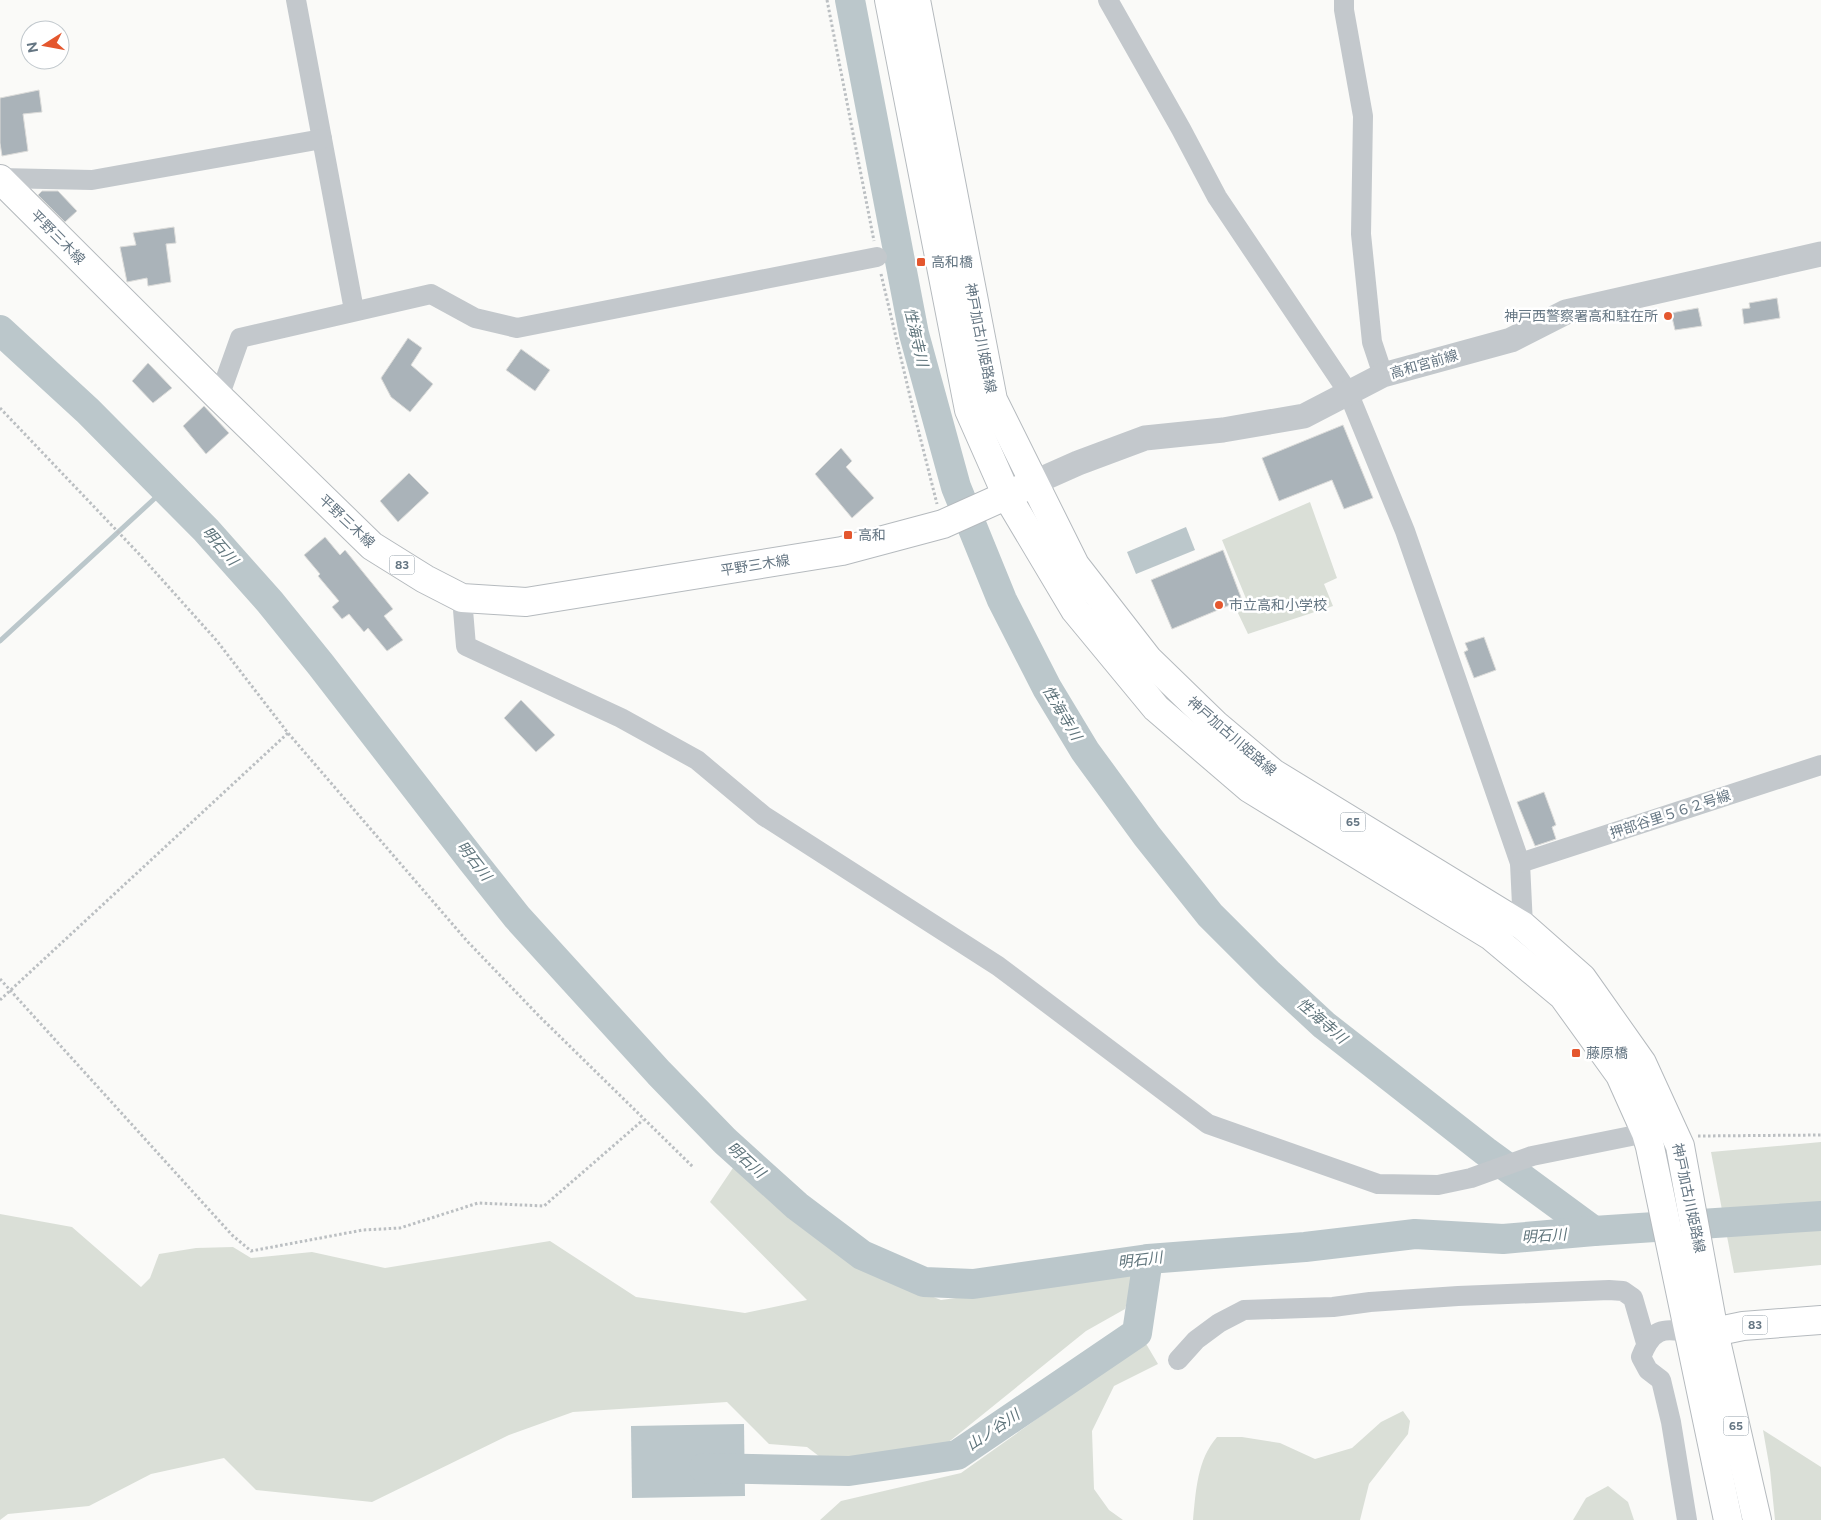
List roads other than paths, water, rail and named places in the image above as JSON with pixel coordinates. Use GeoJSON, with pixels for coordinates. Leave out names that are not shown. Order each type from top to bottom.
{"type":"FeatureCollection","features":[{"type":"Feature","properties":{"kind":"main road","name":"神戸加古川姫路線"},"geometry":{"type":"LineString","coordinates":[[889,0],[969,410],[1007,496],[1075,610],[1156,708],[1249,788],[1491,936],[1563,996],[1620,1075],[1648,1140],[1692,1280]]}},
{"type":"Feature","properties":{"kind":"main road","name":"神戸加古川姫路線"},"geometry":{"type":"LineString","coordinates":[[916,0],[993,400],[1075,565],[1148,659],[1216,725],[1273,772],[1523,926],[1582,978],[1642,1063],[1677,1138],[1692,1280],[1702,1332],[1728,1520]]}},
{"type":"Feature","properties":{"kind":"main road","name":"平野三木線"},"geometry":{"type":"LineString","coordinates":[[0,179],[372,546],[425,580],[462,598],[526,602],[842,551],[943,524],[1033,483]]}},
{"type":"Feature","properties":{"kind":"main road","name":"83"},"geometry":{"type":"LineString","coordinates":[[1702,1332],[1742,1326],[1821,1320]]}},
{"type":"Feature","properties":{"kind":"main road","name":"神戸加古川姫路線"},"geometry":{"type":"LineString","coordinates":[[1702,1332],[1757,1520]]}},
{"type":"Feature","properties":{"kind":"street"},"geometry":{"type":"LineString","coordinates":[[296,0],[354,310]]}},
{"type":"Feature","properties":{"kind":"street"},"geometry":{"type":"LineString","coordinates":[[1108,0],[1217,197],[1348,392],[1405,531],[1520,863],[1523,926]]}},
{"type":"Feature","properties":{"kind":"street"},"geometry":{"type":"LineString","coordinates":[[1344,0],[1344,10],[1363,116],[1361,234],[1372,342],[1383,375]]}},
{"type":"Feature","properties":{"kind":"street"},"geometry":{"type":"LineString","coordinates":[[0,179],[92,180],[322,139]]}},
{"type":"Feature","properties":{"kind":"street","name":"高和宮前線"},"geometry":{"type":"LineString","coordinates":[[1033,483],[1078,463],[1145,438],[1223,430],[1304,416],[1383,375],[1511,340],[1566,312],[1821,254]]}},
{"type":"Feature","properties":{"kind":"street"},"geometry":{"type":"LineString","coordinates":[[219,397],[240,338],[354,310],[431,294],[475,318],[517,328],[877,257]]}},
{"type":"Feature","properties":{"kind":"street"},"geometry":{"type":"LineString","coordinates":[[462,598],[466,646],[621,718],[697,760],[764,816],[998,966],[1208,1124],[1378,1184],[1438,1185],[1471,1178],[1532,1156],[1648,1140]]}},
{"type":"Feature","properties":{"kind":"street","name":"押部谷里５６２号線"},"geometry":{"type":"LineString","coordinates":[[1520,863],[1821,765]]}},
{"type":"Feature","properties":{"kind":"street"},"geometry":{"type":"LineString","coordinates":[[1178,1360],[1196,1340],[1244,1310],[1333,1307],[1399,1300],[1609,1290],[1622,1291],[1633,1298],[1646,1343]]}},
{"type":"Feature","properties":{"kind":"street"},"geometry":{"type":"LineString","coordinates":[[1687,1520],[1671,1422],[1661,1380],[1648,1370],[1641,1357],[1646,1343],[1656,1334],[1671,1329],[1702,1332]]}},
{"type":"Feature","properties":{"kind":"waterway","name":"性海寺川"},"geometry":{"type":"LineString","coordinates":[[850,0],[914,334],[956,487],[1002,600],[1047,688],[1085,751],[1147,836],[1210,915],[1269,974],[1324,1025],[1485,1151],[1594,1231]]}},
{"type":"Feature","properties":{"kind":"waterway","name":"明石川"},"geometry":{"type":"LineString","coordinates":[[0,330],[88,411],[206,530],[270,602],[517,917],[659,1073],[725,1141],[797,1206],[862,1255],[924,1282],[973,1284],[1148,1259],[1305,1247],[1415,1234],[1503,1239],[1821,1216]]}},
{"type":"Feature","properties":{"kind":"waterway"},"geometry":{"type":"LineString","coordinates":[[0,641],[166,488]]}},
{"type":"Feature","properties":{"kind":"waterway","name":"山ノ谷川"},"geometry":{"type":"LineString","coordinates":[[704,1468],[849,1471],[957,1455],[1137,1333],[1148,1259]]}},
{"type":"Feature","properties":{"kind":"place","name":"高和橋"},"geometry":{"type":"Point","coordinates":[921,262]}},
{"type":"Feature","properties":{"kind":"place","name":"神戸西警察署高和駐在所"},"geometry":{"type":"Point","coordinates":[1668,316]}},
{"type":"Feature","properties":{"kind":"place","name":"高和"},"geometry":{"type":"Point","coordinates":[848,535]}},
{"type":"Feature","properties":{"kind":"place","name":"市立高和小学校"},"geometry":{"type":"Point","coordinates":[1219,605]}},
{"type":"Feature","properties":{"kind":"place","name":"藤原橋"},"geometry":{"type":"Point","coordinates":[1576,1053]}}]}
